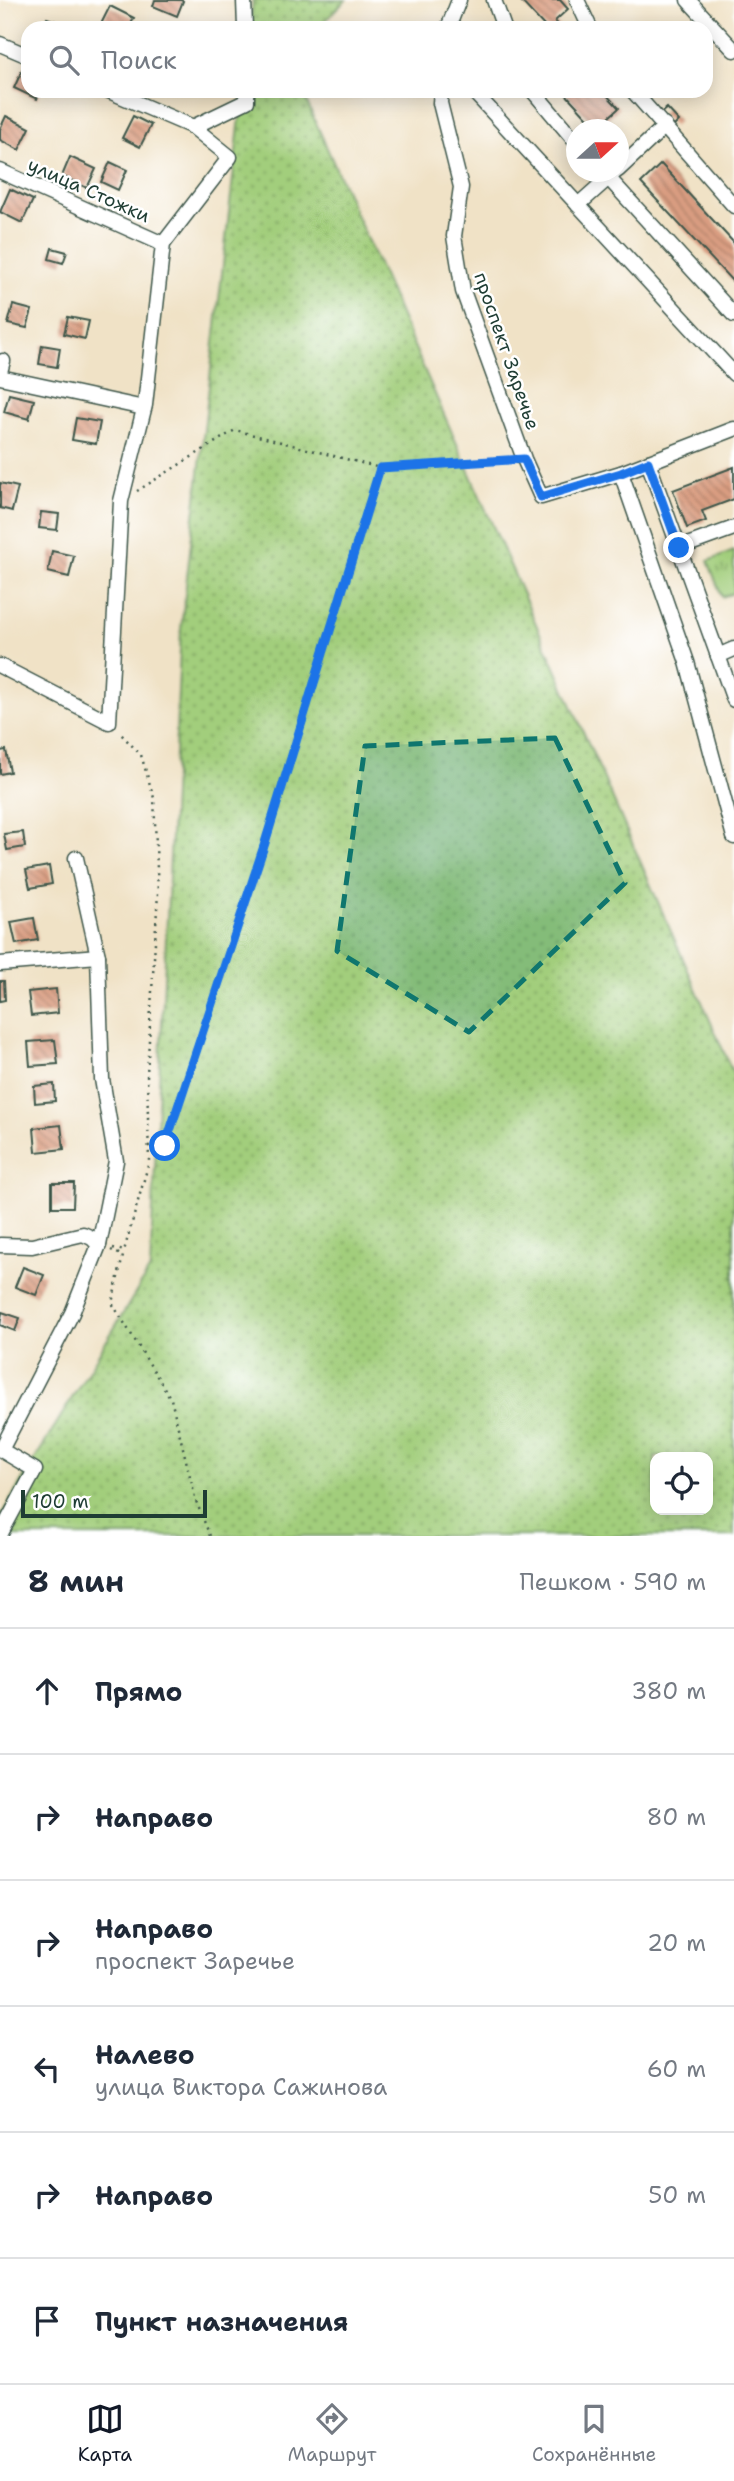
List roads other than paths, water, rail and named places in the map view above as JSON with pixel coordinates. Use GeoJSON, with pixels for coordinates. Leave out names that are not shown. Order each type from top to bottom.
{"type":"FeatureCollection","features":[{"type":"Feature","properties":{"kind":"street"},"geometry":{"type":"LineString","coordinates":[[244,0],[245,21]]}},
{"type":"Feature","properties":{"kind":"street"},"geometry":{"type":"LineString","coordinates":[[452,21],[459,0]]}},
{"type":"Feature","properties":{"kind":"street"},"geometry":{"type":"LineString","coordinates":[[494,0],[502,21]]}},
{"type":"Feature","properties":{"kind":"street"},"geometry":{"type":"LineString","coordinates":[[577,0],[587,21]]}},
{"type":"Feature","properties":{"kind":"street"},"geometry":{"type":"LineString","coordinates":[[688,0],[708,21]]}},
{"type":"Feature","properties":{"kind":"street"},"geometry":{"type":"LineString","coordinates":[[713,27],[733,48]]}},
{"type":"Feature","properties":{"kind":"street"},"geometry":{"type":"LineString","coordinates":[[0,44],[21,53]]}},
{"type":"Feature","properties":{"kind":"street"},"geometry":{"type":"LineString","coordinates":[[0,666],[109,722],[121,501],[144,408],[163,244],[230,157],[193,127],[125,98]]}},
{"type":"Feature","properties":{"kind":"street"},"geometry":{"type":"LineString","coordinates":[[193,127],[247,102],[247,98]]}},
{"type":"Feature","properties":{"kind":"street","name":"проспект Заречье"},"geometry":{"type":"LineString","coordinates":[[440,98],[461,187],[454,236],[463,291],[524,459],[541,497],[621,473]]}},
{"type":"Feature","properties":{"kind":"street"},"geometry":{"type":"LineString","coordinates":[[479,98],[734,374]]}},
{"type":"Feature","properties":{"kind":"street"},"geometry":{"type":"LineString","coordinates":[[539,98],[566,130]]}},
{"type":"Feature","properties":{"kind":"street"},"geometry":{"type":"LineString","coordinates":[[639,98],[734,206]]}},
{"type":"Feature","properties":{"kind":"street"},"geometry":{"type":"LineString","coordinates":[[629,158],[665,126]]}},
{"type":"Feature","properties":{"kind":"street","name":"улица Стожки"},"geometry":{"type":"LineString","coordinates":[[0,171],[163,244]]}},
{"type":"Feature","properties":{"kind":"street"},"geometry":{"type":"LineString","coordinates":[[578,205],[602,182]]}},
{"type":"Feature","properties":{"kind":"street"},"geometry":{"type":"LineString","coordinates":[[620,182],[734,315]]}},
{"type":"Feature","properties":{"kind":"street"},"geometry":{"type":"LineString","coordinates":[[0,377],[144,408]]}},
{"type":"Feature","properties":{"kind":"street"},"geometry":{"type":"LineString","coordinates":[[734,429],[621,473],[687,662],[734,837]]}},
{"type":"Feature","properties":{"kind":"street"},"geometry":{"type":"LineString","coordinates":[[648,462],[734,700]]}},
{"type":"Feature","properties":{"kind":"street"},"geometry":{"type":"LineString","coordinates":[[679,548],[734,528]]}},
{"type":"Feature","properties":{"kind":"street"},"geometry":{"type":"LineString","coordinates":[[718,656],[734,649]]}},
{"type":"Feature","properties":{"kind":"street"},"geometry":{"type":"LineString","coordinates":[[0,1535],[35,1471],[1,1450],[72,1313],[99,1245],[116,1161],[102,1079],[98,956],[76,858]]}},
{"type":"Feature","properties":{"kind":"street"},"geometry":{"type":"LineString","coordinates":[[0,964],[98,956]]}},
{"type":"Feature","properties":{"kind":"street"},"geometry":{"type":"LineString","coordinates":[[0,1245],[32,1246],[83,1234],[99,1245]]}}]}
